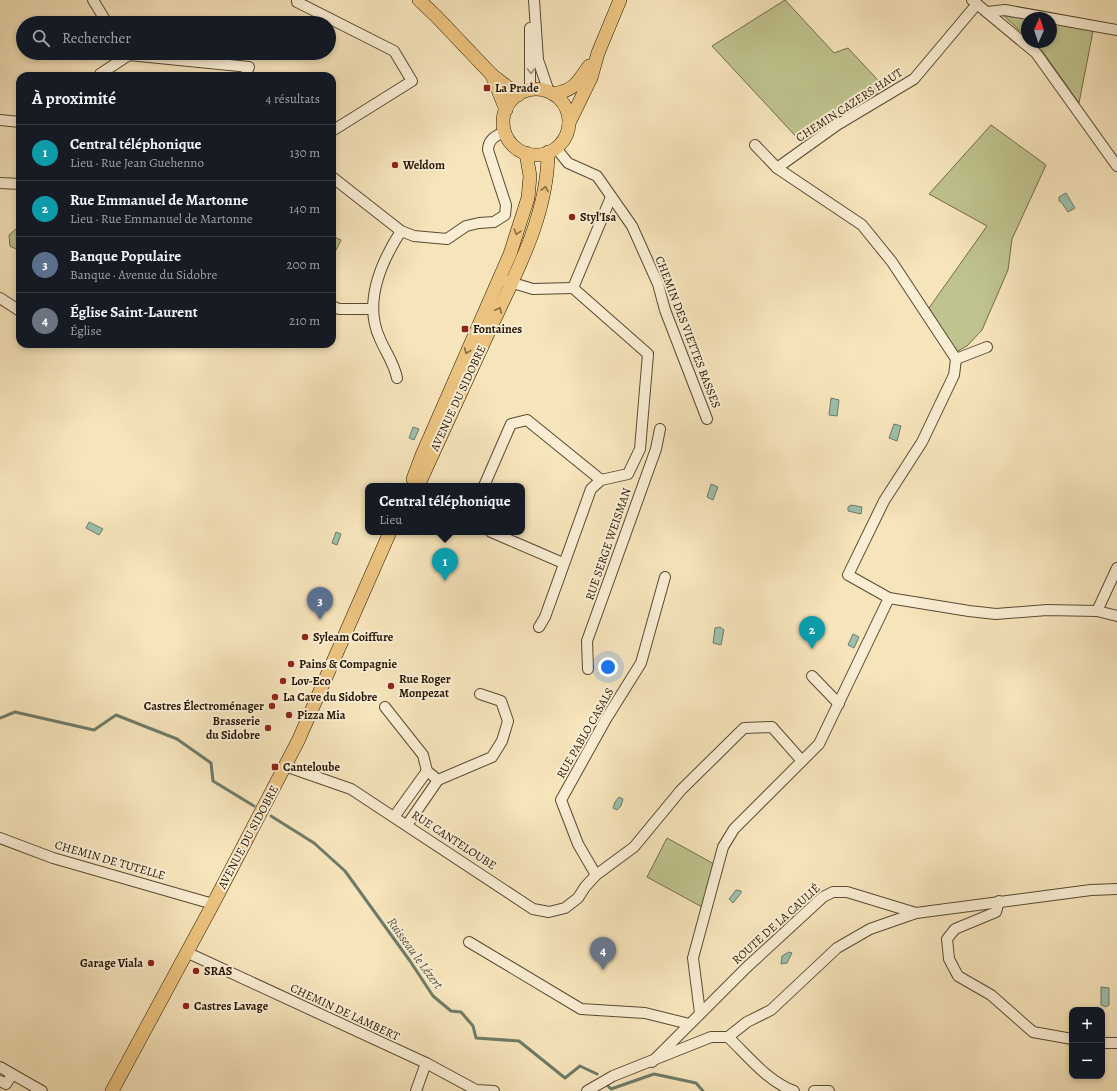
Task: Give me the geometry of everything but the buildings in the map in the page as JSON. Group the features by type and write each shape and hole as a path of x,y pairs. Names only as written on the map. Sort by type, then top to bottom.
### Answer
{"main road":[{"path":"419,0 492,75 518,95"},
{"path":"598,54 577,84 568,91 551,93 530,90 518,95 506,110 504,120 505,131 513,144 526,153 541,154 552,150 563,141 567,133 569,123 591,78 598,54 620,0"},
{"path":"492,75 506,110"},
{"path":"551,93 565,106 569,123"},
{"name":"AVENUE DU SIDOBRE","path":"412,483 425,448 506,281 532,233 543,196 552,150"},
{"name":"AVENUE DU SIDOBRE","path":"419,483 506,281 510,254 528,198 530,176 526,153"},
{"name":"AVENUE DU SIDOBRE","path":"112,1091 213,904 285,766 389,535"}],"street":[{"path":"93,0 103,16"},
{"path":"297,0 298,2 325,16"},
{"path":"534,2 538,60 543,78 551,93"},
{"path":"530,90 529,32 534,2"},
{"path":"974,2 1036,53 1117,166"},
{"name":"CHEMIN CAZERS HAUT","path":"777,168 837,125 914,79 974,2"},
{"path":"987,12 1005,10 1117,30"},
{"path":"336,21 394,51 412,81 336,129"},
{"path":"103,72 120,60"},
{"path":"184,60 249,67 247,72"},
{"path":"0,120 16,122"},
{"path":"336,180 400,231 414,236 447,239 466,226 494,222 505,215 506,205 488,150 488,143 492,138 505,131"},
{"path":"755,145 777,168 862,225 892,262 956,358 954,375 922,442 884,501 848,575 889,598 996,614 1048,610 1097,611 1117,616"},
{"name":"CHEMIN DES VIETTES BASSES","path":"552,150 568,163 597,176 632,226 658,284 665,310 707,419"},
{"path":"0,183 16,184"},
{"path":"572,288 611,197"},
{"path":"397,378 395,365 379,338 373,310 377,280 390,248 400,231"},
{"path":"506,281 533,288 572,288 648,354 640,449 628,474"},
{"path":"0,298 16,308"},
{"path":"336,308 373,310"},
{"path":"956,358 987,347"},
{"path":"485,483 511,424 527,420 601,480"},
{"name":"RUE SERGE WEISMAN","path":"588,669 587,641 656,449 660,429"},
{"path":"539,627 545,617 563,563 591,489 601,480 628,474"},
{"path":"628,474 641,488"},
{"path":"498,535 563,563"},
{"path":"1097,611 1117,568"},
{"name":"RUE PABLO CASALS","path":"596,875 578,844 561,800 606,719 641,663 665,577"},
{"path":"700,1012 693,958 723,847 734,830 819,744 889,598"},
{"path":"812,676 839,704"},
{"path":"406,825 438,780 492,757 502,741 508,721 501,701 480,694"},
{"path":"385,707 423,755 427,770 438,780"},
{"name":"RUE CANTELOUBE","path":"285,766 351,789 533,909 549,912 565,908 578,898 585,887 596,875 634,847 681,790 744,728 772,727 802,761"},
{"path":"394,816 427,770"},
{"name":"CHEMIN DE TUTELLE","path":"0,838 52,858 213,904"},
{"name":"ROUTE DE LA CAULIÉ","path":"652,1062 700,1012 823,897 833,892 847,892 916,913 1091,890 1117,889"},
{"path":"999,901 996,912 955,929 947,939 949,958 958,976 991,995 1033,1032 1069,1038"},
{"path":"587,1091 613,1076 652,1062 710,1037 728,1037 747,1022 771,1010 837,948 870,929 916,913"},
{"path":"469,942 581,1009 645,1013 690,1024"},
{"name":"CHEMIN DE LAMBERT","path":"186,952 426,1063 477,1090 494,1091"},
{"path":"728,1037 758,1066 784,1088 794,1091"},
{"path":"1105,1043 1117,1043"},
{"path":"416,1091 426,1063"},
{"path":"0,1066 12,1075 42,1091"},
{"path":"0,1081 6,1084 12,1075"},
{"path":"814,1091 829,1091"}],"green space":[{"path":"785,0 834,53 848,48 887,90 802,143 712,46"},
{"path":"1003,15 1021,18 1021,32"},
{"path":"1057,24 1093,31 1079,103 1039,48 1057,48"},
{"path":"991,125 1046,165 1012,239 1008,270 982,330 967,346 956,352 929,308 987,226 929,194"},
{"path":"16,229 16,249 10,246 9,235"},
{"path":"336,238 341,240 336,250"},
{"path":"667,838 714,864 702,907 647,877"}],"shaded area":[{"path":"1066,193 1075,208 1068,212 1059,201 1059,197"},
{"path":"831,398 839,400 837,416 829,415"},
{"path":"894,424 901,426 897,441 889,438"},
{"path":"413,427 419,429 414,440 409,438"},
{"path":"711,484 718,487 713,500 707,497"},
{"path":"851,505 862,507 861,514 848,511 848,507"},
{"path":"89,522 103,529 99,535 86,528"},
{"path":"336,532 341,534 337,545 332,543"},
{"path":"720,627 724,630 721,645 713,643 715,628"},
{"path":"853,634 859,637 854,648 848,645"},
{"path":"619,797 623,799 621,806 617,810 613,808"},
{"path":"736,890 741,891 741,893 733,903 729,899"},
{"path":"789,952 792,953 787,963 781,964 782,956"},
{"path":"1101,987 1109,988 1109,1005 1106,1007 1101,1005"}],"waterway":[{"name":"Ruisseau le Lézert","path":"0,718 15,712 94,730 116,715 177,739 211,763 213,781 254,806"},
{"name":"Ruisseau le Lézert","path":"271,816 314,843 345,871 410,961 433,996 451,1011 461,1012 473,1026 476,1038 519,1041 565,1078 580,1066 597,1074"},
{"name":"Ruisseau le Lézert","path":"607,1085 611,1089 654,1074 696,1083 703,1091"}],"place":[{"name":"La Prade","path":"487,88"},
{"name":"Weldom","path":"395,165"},
{"name":"Styl'Isa","path":"572,217"},
{"name":"Fontaines","path":"465,329"},
{"name":"Central téléphonique","path":"445,581"},
{"name":"Banque Populaire","path":"320,620"},
{"name":"Syleam Coiffure","path":"305,637"},
{"name":"Rue Emmanuel de Martonne","path":"812,649"},
{"name":"Pains & Compagnie","path":"291,664"},
{"name":"Lov-Eco","path":"283,681"},
{"name":"Rue Roger Monpezat","path":"391,686"},
{"name":"La Cave du Sidobre","path":"275,697"},
{"name":"Castres Électroménager","path":"272,706"},
{"name":"Pizza Mia","path":"289,715"},
{"name":"Brasserie du Sidobre","path":"268,728"},
{"name":"Canteloube","path":"275,767"},
{"name":"Garage Viala","path":"151,963"},
{"name":"Église Saint-Laurent","path":"603,970"},
{"name":"SRAS","path":"196,971"},
{"name":"Castres Lavage","path":"186,1006"}]}
